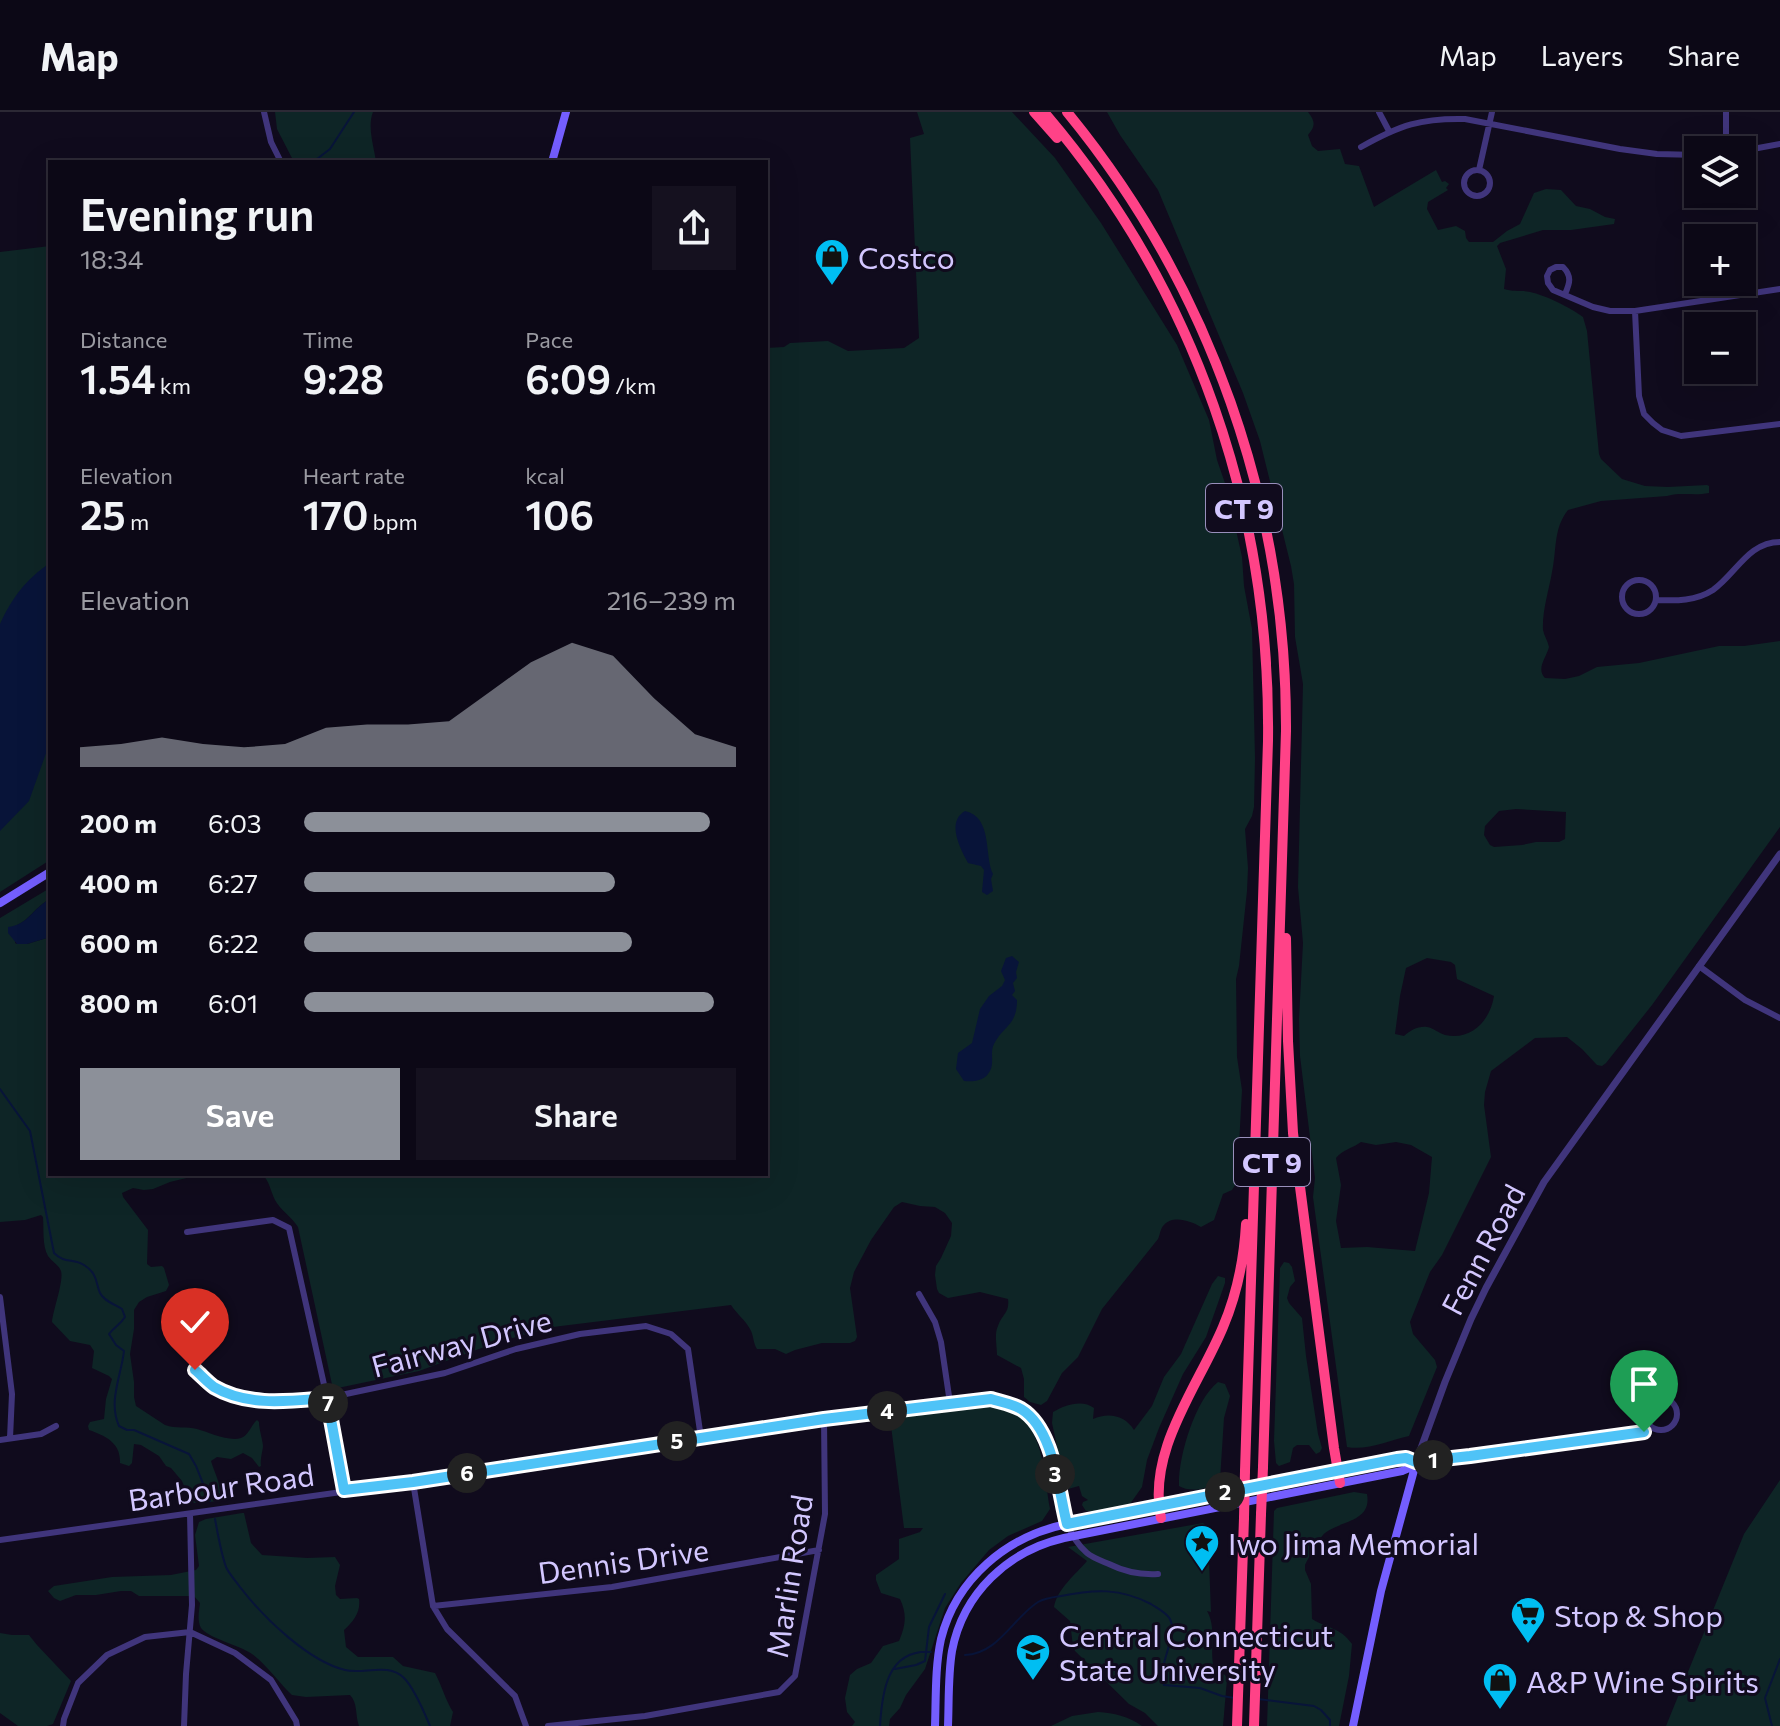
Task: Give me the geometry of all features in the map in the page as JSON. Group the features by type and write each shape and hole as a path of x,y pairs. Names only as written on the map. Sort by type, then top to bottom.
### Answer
{"highway":[{"path":"1034,112 1062,144 1083,161"},
{"name":"CT 9","path":"1044,112 1114,204 1148,260 1189,342 1227,444 1239,489 1254,557 1265,637 1268,718 1237,1723"},
{"name":"CT 9","path":"1067,112 1120,183 1158,244 1180,283 1222,377 1249,457 1272,560 1284,662 1286,720 1254,1723"},
{"path":"1282,857 1287,897 1286,999 1293,1133 1340,1483"},
{"path":"1161,1518 1158,1506 1160,1481 1171,1437 1234,1299 1254,1179"}],"main road":[{"path":"553,160 566,112"},
{"path":"0,903 48,873"},
{"path":"935,1726 939,1653 948,1619 958,1598 992,1558 1024,1538 1067,1524 1338,1470 1401,1458 1416,1462"},
{"path":"948,1726 952,1653 960,1625 974,1597 1001,1568 1035,1547 1074,1536 1402,1471 1416,1462"},
{"name":"Fenn Road","path":"1353,1726 1381,1591 1416,1462"},
{"path":"948,1619 960,1625"},
{"path":"936,1703 949,1703"}],"street":[{"path":"264,112 271,142 280,160"},
{"path":"1379,112 1389,131"},
{"path":"1479,170 1492,112"},
{"path":"1726,112 1726,136"},
{"path":"1361,147 1389,131 1417,121 1465,119 1620,149 1684,155"},
{"path":"1756,148 1780,144"},
{"path":"1479,170 1486,174 1490,182 1484,194 1476,196 1466,190 1464,182 1467,174 1479,170"},
{"path":"1565,294 1570,278 1568,272 1563,267 1556,267 1547,276 1553,290 1610,311 1635,311 1780,289"},
{"path":"1635,311 1639,396 1644,414 1653,423 1662,430 1681,436 1780,424"},
{"path":"1657,600 1678,601 1699,597 1714,589 1756,549 1780,542"},
{"path":"1640,579 1651,583 1657,600 1651,610 1640,614 1629,611 1622,595 1626,585 1640,579"},
{"name":"Fenn Road","path":"1416,1462 1450,1369 1482,1295 1544,1182 1780,854"},
{"path":"1699,966 1745,1000 1780,1018"},
{"path":"187,1232 273,1220 289,1228 344,1490"},
{"path":"919,1294 935,1322 941,1342 950,1403"},
{"path":"0,1297 2,1333 12,1394 10,1438"},
{"name":"Fairway Drive","path":"190,1335 188,1347 195,1370 214,1387 241,1398 280,1402 327,1398 445,1373 516,1349 580,1334 646,1326 671,1334 688,1349 701,1438"},
{"path":"1416,1462 1636,1435 1652,1428 1665,1430 1674,1424 1677,1417 1671,1401 1657,1398 1647,1405 1645,1418 1652,1428"},
{"name":"Barbour Road","path":"0,1540 413,1482 824,1419 991,1399 1023,1410 1041,1429 1049,1447 1067,1524 1088,1554 1120,1569 1144,1575 1158,1574"},
{"name":"Marlin Road","path":"548,1726 645,1716 779,1692 795,1676 825,1514 824,1419"},
{"path":"0,1440 41,1434 56,1426"},
{"path":"413,1482 433,1606 447,1629 515,1696 526,1726"},
{"path":"184,1726 192,1605 190,1514"},
{"name":"Dennis Drive","path":"433,1606 612,1587 819,1550"},
{"path":"63,1726 78,1683 107,1655 145,1637 190,1632 235,1653 271,1680 297,1726"}],"green space":[{"path":"275,112 373,112 371,130 376,160 293,160 277,129"},
{"path":"917,112 1012,112 1055,158 1101,223 1177,345 1209,420 1242,557 1252,629 1254,807 1245,829 1247,891 1236,979 1237,1057 1242,1090 1237,1182 1232,1190 1223,1194 1214,1220 1201,1227 1176,1219 1163,1226 1158,1239 1102,1309 1078,1357 1062,1373 1047,1401 1041,1405 1024,1397 1021,1368 997,1355 997,1329 1007,1311 1008,1299 980,1292 948,1298 939,1293 936,1266 951,1236 952,1223 945,1213 935,1207 902,1202 894,1207 871,1240 854,1272 850,1288 857,1337 850,1343 822,1343 786,1354 775,1349 757,1349 750,1329 731,1305 553,1327 498,1342 419,1371 333,1389 298,1227 277,1204 263,1176 768,1176 768,348 828,341 848,351 904,348 919,338 910,138 924,134"},
{"path":"1107,112 1308,112 1314,124 1308,135 1312,146 1318,151 1340,149 1345,164 1359,166 1374,207 1436,170 1442,182 1449,184 1448,190 1428,202 1427,209 1438,230 1456,226 1465,231 1469,242 1493,242 1520,224 1534,193 1546,189 1561,190 1576,206 1615,219 1614,224 1543,230 1500,243 1497,246 1506,269 1504,289 1543,296 1583,317 1601,459 1622,479 1645,486 1707,485 1709,493 1601,501 1568,510 1558,532 1545,608 1543,630 1549,647 1542,675 1545,678 1565,679 1597,667 1639,663 1719,646 1780,641 1780,827 1652,1005 1606,1063 1597,1065 1567,1037 1535,1038 1491,1071 1484,1105 1491,1157 1442,1255 1430,1272 1410,1322 1413,1334 1435,1360 1437,1367 1409,1436 1370,1446 1347,1447 1313,1197 1315,1178 1300,1056 1303,943 1298,887 1303,684 1295,637 1291,566 1260,441 1243,393 1158,190","holes":["1499,811 1566,812 1565,839 1522,845 1490,845 1484,835 1485,826","1427,958 1451,962 1455,965 1457,979 1494,996 1484,1021 1463,1035 1445,1035 1424,1027 1404,1036 1395,1034 1406,968","1361,1142 1376,1145 1396,1142 1411,1145 1432,1157 1429,1193 1415,1251 1341,1248 1336,1221 1341,1185 1336,1158"]},
{"path":"48,246 48,861 0,892 0,252"},
{"path":"48,889 48,900 15,926 15,943 27,944 48,938 48,1176 195,1176 153,1189 133,1188 122,1193 148,1230 147,1264 151,1267 162,1266 169,1285 166,1291 139,1302 134,1310 130,1354 136,1406 165,1425 193,1428 236,1439 246,1435 257,1420 259,1422 263,1447 261,1466 243,1453 231,1459 217,1457 211,1461 220,1486 220,1501 194,1503 171,1468 141,1445 134,1444 129,1466 120,1463 115,1445 89,1430 90,1422 104,1419 112,1379 92,1368 94,1351 90,1345 70,1341 52,1322 62,1276 46,1252 43,1217 0,1222 0,918"},
{"path":"1284,1262 1292,1267 1295,1281 1287,1298 1302,1318 1322,1448 1316,1454 1309,1445 1297,1445 1293,1448 1290,1462 1279,1466 1274,1441 1280,1268"},
{"path":"1218,1276 1225,1278 1225,1283 1206,1337 1183,1374 1159,1428 1147,1460 1142,1487 1130,1504 1086,1511 1082,1505 1088,1500 1082,1496 1079,1486 1066,1487 1052,1423 1053,1412 1068,1405 1089,1405 1094,1408 1093,1419 1116,1416 1134,1430 1152,1406 1164,1377 1181,1354"},
{"path":"1218,1382 1225,1384 1230,1396 1224,1418 1220,1480 1200,1489 1184,1488 1179,1486 1179,1474 1185,1445 1195,1415"},
{"path":"972,1406 998,1407 1025,1422 1039,1448 1050,1509 1042,1521 1008,1536 989,1550 961,1583 945,1608 925,1669 890,1719 889,1726 852,1726 855,1722 847,1712 845,1698 850,1675 871,1663 883,1646 899,1641 904,1625 905,1615 900,1599 881,1593 876,1575 899,1559 899,1539 923,1528 904,1528 890,1418"},
{"path":"1780,1480 1780,1726 1666,1726 1744,1534"},
{"path":"1354,1492 1367,1494 1365,1510 1325,1533 1305,1565 1311,1584 1312,1619 1338,1631 1352,1644 1339,1726 1267,1726 1274,1511"},
{"path":"244,1513 251,1543 262,1555 335,1557 340,1565 336,1595 340,1599 359,1599 356,1616 344,1630 346,1647 358,1657 393,1657 403,1666 435,1673 453,1712 450,1726 359,1726 350,1695 292,1695 252,1654 201,1628 200,1603 194,1596 139,1596 131,1591 121,1591 76,1595 60,1601 48,1591 54,1586 112,1577 171,1575 196,1570 199,1566 195,1535 199,1522"},
{"path":"1203,1523 1209,1561 1211,1612 1207,1611 1212,1625 1214,1669 1227,1679 1223,1726 1158,1726 1145,1713 1129,1704 1075,1651 1070,1621 1054,1607 1063,1588 1087,1561 1068,1547"},
{"path":"0,1633 29,1635 71,1681 53,1724 18,1726 0,1713"},
{"path":"1098,1712 1121,1716 1142,1726 1051,1726 1072,1716"}],"water":[{"path":"48,565 48,748 29,801 0,831 0,624 20,590"},
{"path":"965,811 974,815 984,829 993,874 993,891 987,895 982,892 984,870 981,866 968,863 956,836 956,822"},
{"path":"48,900 48,938 17,944 8,933 8,927 26,920"},
{"path":"1012,956 1019,962 1012,995 1017,1000 1015,1015 994,1044 988,1074 977,1080 964,1081 956,1069 958,1053 972,1043 980,1009 989,996 1002,986 1005,980 1001,971 1006,958"}],"waterway":[{"path":"316,160 330,149 354,112"},
{"path":"0,1089 30,1131 54,1253 89,1268 102,1296 122,1309 125,1317 109,1334 124,1351 115,1398 119,1426 189,1454 210,1501"},
{"path":"215,1519 227,1570 274,1624 302,1648 331,1665 352,1671 398,1673 412,1688 430,1726"},
{"path":"965,1655 987,1649 1041,1601 1107,1591 1140,1599 1164,1612 1170,1619 1172,1634 1163,1669 1164,1685 1200,1688 1235,1698"},
{"path":"895,1669 925,1661 929,1627 945,1594"},
{"path":"880,1726 885,1687 896,1665 916,1653 931,1652"},
{"path":"1772,1726 1765,1698 1780,1659"},
{"path":"1258,1699 1314,1706 1330,1720 1330,1726"}],"place":[{"name":"Costco","path":"832,287"},
{"name":"Iwo Jima Memorial","path":"1202,1573"},
{"name":"Stop & Shop","path":"1528,1645"},
{"name":"Central Connecticut State University","path":"1033,1682"},
{"name":"A&P Wine Spirits","path":"1500,1711"}],"route":[{"path":"195,1370 214,1387 241,1398 280,1402 327,1398 344,1490 824,1419 991,1399 1023,1410 1041,1429 1049,1447 1067,1524 1397,1459 1416,1462 1644,1432"}]}
